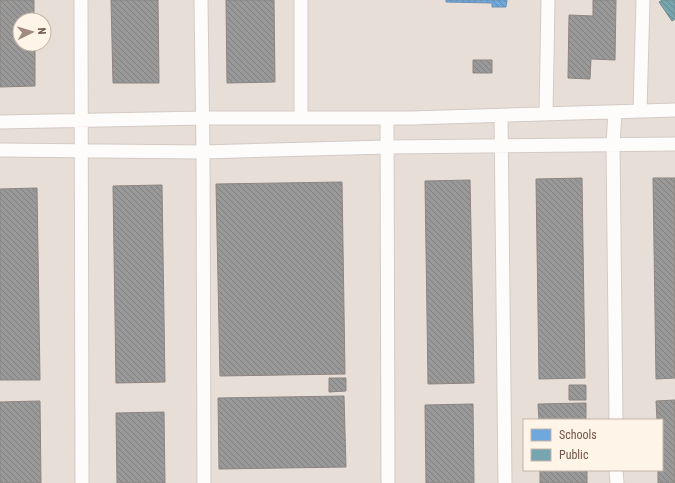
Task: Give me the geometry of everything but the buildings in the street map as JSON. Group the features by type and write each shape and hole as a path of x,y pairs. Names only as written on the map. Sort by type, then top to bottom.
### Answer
{"street":[{"path":"81,0 82,483"},
{"path":"201,0 203,118 204,483"},
{"path":"301,0 301,118"},
{"path":"546,114 548,0"},
{"path":"640,111 643,0"},
{"path":"0,122 203,118 387,118 675,110"},
{"path":"615,112 616,419"},
{"path":"501,115 505,483"},
{"path":"387,118 388,483"},
{"path":"0,150 203,152 387,147 675,144"},
{"path":"616,471 617,483"}],"shaded area":[{"path":"0,0 675,0 675,483 0,483"}]}
